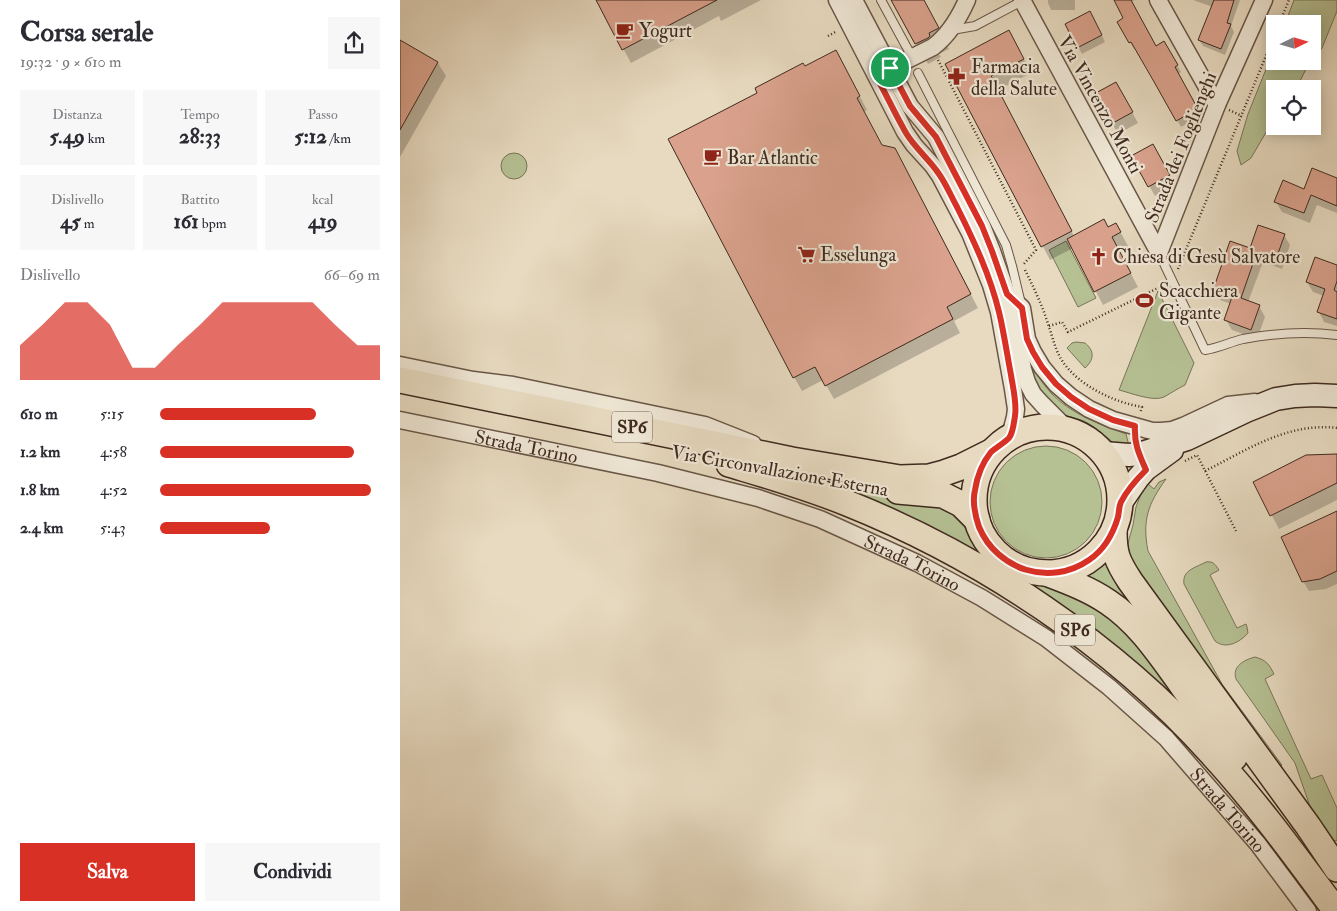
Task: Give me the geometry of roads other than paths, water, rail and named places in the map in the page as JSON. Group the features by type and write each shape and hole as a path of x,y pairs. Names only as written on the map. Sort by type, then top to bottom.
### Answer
{"main road":[{"name":"Via Circonvallazione Esterna","path":"400,380 792,460 900,478 929,477 944,473 991,452"},
{"name":"Via Circonvallazione Esterna","path":"400,395 729,464 870,487 943,495 961,504 977,520"},
{"name":"SP6","path":"1048,426 1068,430 1084,436 1104,453 1114,470 1119,488 1119,512 1114,530 1104,546 1089,560 1068,570 1046,573 1032,572 1014,565 1000,556 985,539 977,520 974,506 974,490 981,468 991,452 1010,436 1038,427 1048,426"},
{"name":"SP6","path":"729,464 840,500 932,541 997,578 1060,619 1122,667 1210,752 1248,794 1336,911"},
{"name":"SP6","path":"1114,530 1115,554 1119,565 1337,869"},
{"name":"Strada Torino","path":"1046,573 1108,602 1138,627 1337,898"}],"street":[{"path":"837,0 883,72 910,106 942,134 982,226 1007,294 1022,368 1027,382 1042,404 1068,430"},
{"path":"854,0 905,132 940,176 970,233 989,277 999,312 1016,409 1010,436"},
{"path":"883,72 918,60 940,42 950,31 967,0"},
{"name":"Via Vincenzo Monti","path":"1022,0 1159,253"},
{"path":"1158,0 1217,105"},
{"name":"Strada dei Foglienghi","path":"1159,253 1217,105 1264,0"},
{"path":"1007,294 1022,308 1027,339 1042,367 1056,384 1089,409 1113,420 1152,431 1172,430 1228,405 1295,396 1337,396"},
{"name":"Via Circonvallazione Esterna","path":"400,365 473,380 513,385 705,424 792,460"},
{"path":"1104,453 1140,454 1187,439 1276,399"},
{"name":"Strada Torino","path":"400,420 658,473 758,498 820,519 942,576 982,598 1046,638 1109,687 1166,738 1258,844 1308,911"},
{"path":"1120,504 1146,470 1187,439"}],"lane":[{"path":"881,0 918,60 942,134 1006,245 1022,308"},
{"path":"950,31 975,26 1022,0"},
{"name":"Strada dei Foglienghi","path":"1159,253 1205,350 1269,334 1295,332 1337,335"}],"place":[{"name":"Yogurt","path":"625,30"},
{"name":"Farmacia della Salute","path":"957,77"},
{"name":"Bar Atlantic","path":"713,157"},
{"name":"Esselunga","path":"806,254"},
{"name":"Chiesa di Gesù Salvatore","path":"1099,256"},
{"name":"Scacchiera Gigante","path":"1145,301"}]}
